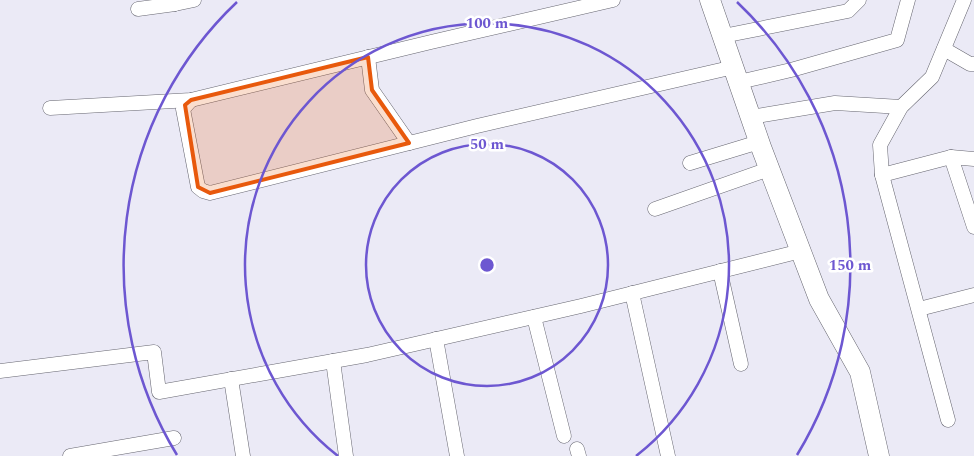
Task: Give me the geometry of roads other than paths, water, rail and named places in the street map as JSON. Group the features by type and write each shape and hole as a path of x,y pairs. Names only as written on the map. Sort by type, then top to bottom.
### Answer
{"street":[{"path":"138,9 194,0"},
{"path":"50,108 191,100 613,0"},
{"path":"710,0 750,118 820,299 860,372 879,456"},
{"path":"723,36 848,11 859,0"},
{"path":"191,100 183,110 198,187 210,193 409,143 736,75 791,70 897,40 908,0"},
{"path":"948,420 882,175 880,145 901,106 932,77 964,0"},
{"path":"944,49 970,64 974,64"},
{"path":"368,57 372,90 409,143"},
{"path":"750,118 834,103 901,106"},
{"path":"690,164 759,142"},
{"path":"882,175 951,157 974,159"},
{"path":"951,157 974,227"},
{"path":"655,209 769,169"},
{"path":"0,371 154,352 159,392 333,361 436,339 534,317 801,251"},
{"path":"720,271 741,364"},
{"path":"632,293 668,456"},
{"path":"919,309 974,294"},
{"path":"534,317 564,436"},
{"path":"436,339 457,456"},
{"path":"333,361 346,456"},
{"path":"232,379 244,456"},
{"path":"70,456 103,453 174,438"}]}
